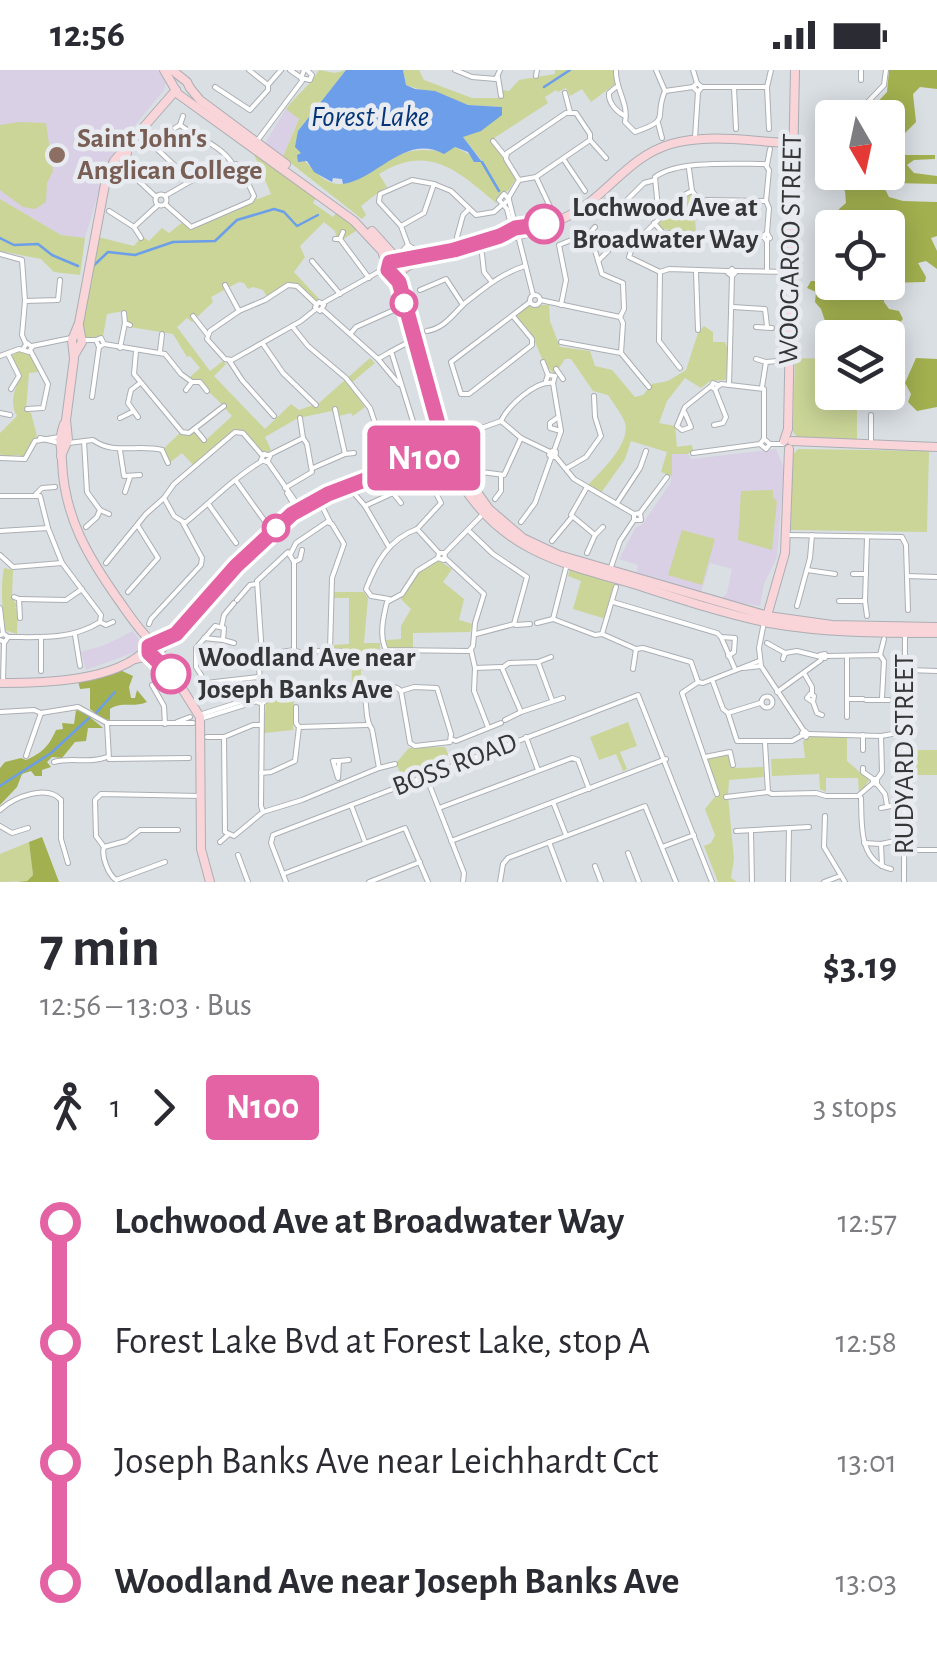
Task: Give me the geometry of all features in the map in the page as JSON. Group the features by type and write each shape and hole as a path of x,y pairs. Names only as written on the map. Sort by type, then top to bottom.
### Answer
{"street":[{"path":"164,70 181,89 257,144"},
{"path":"172,70 181,89 243,132 354,221 395,268 442,449 487,511 532,544 609,574 768,613"},
{"path":"249,70 268,85"},
{"path":"215,86 250,110 281,70"},
{"path":"290,70 301,79 310,80 310,71"},
{"path":"455,70 477,78 498,77"},
{"path":"500,70 501,96"},
{"path":"616,70 617,86 627,110 626,124 636,132 637,142"},
{"path":"656,70 665,91 658,123 662,138"},
{"path":"693,70 698,87 698,140"},
{"path":"769,129 770,70"},
{"name":"WOOGAROO STREET","path":"768,613 785,557 791,272 784,143 795,70"},
{"path":"860,80 861,70"},
{"path":"870,100 884,85 886,70"},
{"path":"257,144 310,71"},
{"path":"617,86 608,96 618,112 626,116"},
{"path":"665,91 767,87"},
{"path":"734,88 736,129"},
{"path":"181,89 119,166 102,194 79,323 62,456 66,502 76,534 189,701 197,722 200,843 210,882"},
{"path":"565,92 570,112"},
{"path":"506,156 570,112 576,113 590,140 606,158"},
{"path":"183,116 178,126 207,140 233,166"},
{"path":"636,132 658,123"},
{"path":"257,144 269,127"},
{"path":"409,248 401,226 379,202 380,194 412,180 434,184 452,191 479,215 504,202 518,180 536,177 590,140"},
{"path":"229,360 370,278 565,218 585,206 643,156 669,145 698,140 784,143"},
{"path":"493,141 518,180"},
{"path":"767,272 768,165 784,143"},
{"path":"158,149 191,181"},
{"path":"564,160 585,191"},
{"path":"605,201 620,208 644,183 661,173 700,164 768,165"},
{"path":"119,166 191,227 250,201 253,193 241,168 233,166 156,197"},
{"path":"689,169 691,194"},
{"path":"536,177 552,212"},
{"path":"655,180 660,212 629,254 632,260 660,272 791,272"},
{"path":"401,226 424,213 434,184"},
{"path":"134,227 161,205 165,196"},
{"path":"713,210 710,201 766,201"},
{"path":"504,202 515,232"},
{"path":"504,202 534,296 620,317 624,323 621,353"},
{"path":"620,208 622,217"},
{"path":"457,237 469,209"},
{"path":"108,210 134,227 140,238"},
{"path":"654,223 663,233 766,237"},
{"path":"712,223 712,233"},
{"path":"561,305 566,280 558,246 590,236 596,226"},
{"path":"343,232 338,239 370,278"},
{"path":"590,236 602,274"},
{"path":"590,236 608,251 598,261"},
{"path":"0,254 22,260 22,317 28,347 48,381 43,408 31,412"},
{"path":"482,254 484,272 492,282"},
{"path":"312,260 340,294"},
{"path":"427,331 438,329 492,282 525,266"},
{"path":"660,272 659,342 680,368"},
{"path":"696,272 698,330"},
{"path":"729,384 732,273"},
{"path":"595,277 602,274 623,282 624,309 620,317"},
{"path":"420,290 446,279 464,304"},
{"path":"58,300 60,280"},
{"path":"224,285 239,311"},
{"path":"207,334 239,311 288,285 297,286 378,358 377,362 399,384"},
{"path":"513,316 532,339 531,346 469,394 461,394 452,362 534,296"},
{"path":"25,301 58,300 65,304"},
{"path":"530,302 536,305 540,300"},
{"path":"733,307 765,309 769,327 756,328"},
{"path":"351,333 394,310"},
{"path":"120,348 128,324 124,314"},
{"path":"193,315 207,339 274,416"},
{"path":"292,326 308,346 346,378 372,411 382,440"},
{"path":"160,351 162,334"},
{"path":"0,356 58,339 136,352 160,351 192,382 200,382 208,391"},
{"path":"561,342 621,353 648,383"},
{"path":"98,402 89,399 99,344"},
{"path":"262,344 283,373 316,404"},
{"path":"378,358 405,344"},
{"path":"136,352 133,370 140,383 150,390 182,432 189,433 224,406"},
{"path":"376,444 415,428 390,352"},
{"path":"8,354 19,376 12,389"},
{"path":"756,359 778,360"},
{"path":"543,362 554,378"},
{"path":"766,362 762,387 762,442 766,448 770,444 937,446"},
{"path":"521,522 535,502 561,432 556,368"},
{"path":"501,421 522,398 554,378"},
{"path":"186,390 192,382"},
{"path":"138,417 128,403 129,393 140,383"},
{"path":"685,413 679,429 694,427 685,407 715,387 762,387"},
{"path":"715,387 726,420"},
{"path":"567,468 586,457 601,436 594,396"},
{"path":"120,418 132,412"},
{"path":"338,412 345,454"},
{"path":"0,413 10,415"},
{"path":"870,415 871,446"},
{"path":"300,418 302,438 308,444 313,468"},
{"path":"557,418 550,425 561,432"},
{"path":"714,425 726,420 734,422"},
{"path":"459,436 501,421"},
{"path":"501,421 521,438 553,454 570,476 636,516"},
{"path":"195,429 204,440"},
{"path":"106,563 174,484 235,432 243,433 265,458 298,509"},
{"path":"0,458 26,459 40,438 93,440 103,448 120,450 164,448 168,462"},
{"path":"184,524 239,475 302,438"},
{"path":"501,476 521,438"},
{"path":"81,441 87,492 100,510 109,514"},
{"path":"693,453 762,442"},
{"path":"0,608 2,683 85,677 153,650 170,639 264,539 298,509 442,449"},
{"path":"442,449 462,471 487,511"},
{"path":"120,450 122,472 130,477 140,475"},
{"path":"617,504 640,468 646,450"},
{"path":"285,488 313,468 354,454"},
{"path":"424,468 441,503"},
{"path":"474,471 501,476"},
{"path":"496,499 502,488 501,476"},
{"path":"125,492 130,477"},
{"path":"609,574 620,541 666,477"},
{"path":"432,484 439,480"},
{"path":"236,481 264,520"},
{"path":"394,486 401,503"},
{"path":"552,541 572,518 587,487"},
{"path":"0,496 36,494 42,488 56,488"},
{"path":"354,492 389,546"},
{"path":"3,638 76,635 100,622 102,615 62,563 36,494"},
{"path":"366,506 396,494"},
{"path":"164,498 174,516 184,524 202,562 209,567"},
{"path":"450,498 417,529 389,546 366,590 370,596 389,599 402,594 411,576 442,555 487,511"},
{"path":"209,505 236,543"},
{"path":"322,508 344,547 332,578 330,650"},
{"path":"264,539 298,509"},
{"path":"86,527 100,510"},
{"path":"572,518 595,535"},
{"path":"294,650 291,553 296,543 330,522"},
{"path":"128,592 161,560 138,526"},
{"path":"587,553 603,526"},
{"path":"0,531 48,528"},
{"path":"417,529 484,594 492,594"},
{"path":"468,530 493,554 527,577 536,577"},
{"path":"785,535 903,538 908,610"},
{"path":"797,606 812,535"},
{"path":"866,538 867,616"},
{"path":"294,562 300,559 302,550"},
{"path":"264,812 258,700 263,693 259,676 262,655 256,584 286,553 291,553"},
{"path":"0,555 13,567 62,563"},
{"path":"150,624 150,619 202,562"},
{"path":"553,619 566,570 573,574"},
{"path":"807,570 835,574"},
{"path":"609,574 838,632 937,630"},
{"path":"852,574 866,574"},
{"path":"906,576 937,578"},
{"path":"514,624 527,577"},
{"path":"223,640 224,615 250,585 256,584"},
{"path":"602,634 614,588"},
{"path":"20,618 17,598 66,600 82,589"},
{"path":"484,594 471,650 476,668 475,694 488,727"},
{"path":"389,599 382,624 386,650 471,650"},
{"path":"839,601 865,601"},
{"path":"613,602 717,633 735,669"},
{"path":"768,613 760,664 805,734"},
{"path":"476,634 553,619 636,649 691,662 698,682"},
{"path":"100,622 114,622"},
{"path":"222,625 216,626 195,652 196,667 206,683 259,676"},
{"name":"RUDYARD STREET","path":"904,882 906,630"},
{"path":"76,635 80,666"},
{"path":"721,637 736,636 734,652 728,656"},
{"path":"204,638 234,643"},
{"path":"41,639 41,671"},
{"path":"767,644 784,656 797,651 847,658 880,656 884,639"},
{"path":"633,669 636,649"},
{"path":"262,655 294,650 350,653"},
{"path":"880,656 884,661 882,698"},
{"path":"776,692 822,657"},
{"path":"476,668 502,668 551,658"},
{"path":"845,715 847,658"},
{"path":"538,662 552,700"},
{"path":"672,693 682,693 698,682 760,664"},
{"path":"502,668 521,712"},
{"path":"905,670 937,671"},
{"path":"804,673 812,686 812,694 807,698 822,714"},
{"path":"438,679 451,739"},
{"path":"712,680 737,742"},
{"path":"152,685 164,706 166,724"},
{"path":"1,714 83,708 107,723 173,724 197,722 258,700 263,693 280,690 394,686 401,692 410,743 415,746 441,745 562,698"},
{"path":"401,692 414,687 437,688"},
{"path":"362,690 367,725"},
{"path":"682,693 718,794"},
{"name":"BOSS ROAD","path":"282,874 271,837 640,695 666,759"},
{"path":"848,699 890,700"},
{"path":"728,712 760,703"},
{"path":"261,773 295,762 299,727 296,707"},
{"path":"26,756 41,713"},
{"path":"197,722 224,737"},
{"path":"107,723 107,757"},
{"path":"224,737 261,725"},
{"path":"299,727 367,725 372,729 378,768"},
{"path":"737,742 792,741 805,734 892,734"},
{"path":"862,734 863,750"},
{"path":"881,736 882,772 861,796 864,843 882,866 891,869"},
{"path":"224,737 224,829 228,835"},
{"path":"526,738 538,770"},
{"path":"704,758 730,752 737,742"},
{"path":"765,742 768,792"},
{"path":"730,752 732,765"},
{"path":"54,762 66,756 100,760 190,758"},
{"path":"439,808 576,758 588,789"},
{"path":"452,841 666,759 712,882"},
{"path":"324,760 349,760"},
{"path":"336,761 339,781"},
{"path":"220,842 264,812 339,781 395,764"},
{"path":"863,768 886,794 886,806"},
{"path":"426,776 464,873 463,882"},
{"path":"726,797 768,792 861,796"},
{"path":"0,810 20,796 56,794 61,800 61,839 68,863"},
{"path":"104,847 96,836 95,800 101,794 201,796"},
{"path":"553,802 566,835"},
{"path":"351,805 365,842"},
{"path":"500,882 508,858 645,806 676,882"},
{"path":"825,816 824,847 845,882"},
{"path":"0,826 12,833 28,828"},
{"path":"816,826 824,827"},
{"path":"736,830 809,827"},
{"path":"286,882 282,874 404,828 428,882"},
{"path":"788,828 788,882"},
{"path":"104,847 126,841 140,830 178,830"},
{"path":"751,830 752,882"},
{"path":"662,847 694,834"},
{"path":"864,843 895,841"},
{"path":"549,842 564,882"},
{"path":"882,844 882,866"},
{"path":"104,847 102,852 112,880 165,862"},
{"path":"904,850 937,850"},
{"path":"628,853 640,882"},
{"path":"238,855 248,882"},
{"path":"369,882 420,862"},
{"path":"594,866 601,882"},
{"path":"824,882 840,876"}],"shaded area":[{"name":"Saint John's Anglican College","path":"0,70 158,70 166,82 105,171 85,238 61,235 0,199"},
{"path":"286,109 299,118 283,157 265,143"},
{"path":"776,449 784,468 777,557 764,584 760,606 721,599 727,593 732,569 710,563 701,593 636,574 638,565 619,559 636,527 642,525 671,482 671,454 688,454 691,459"},
{"path":"133,631 142,644 141,650 86,670 81,652"}],"green space":[{"path":"319,70 346,70 298,131 301,153 297,155 320,176 342,184 411,151 455,147 482,161 463,137 502,107 468,105 406,85 403,70 419,70 424,80 472,98 502,98 503,90 509,91 519,80 555,74 555,70 613,70 615,84 591,102 582,89 570,96 566,88 556,90 545,97 548,103 491,140 516,178 496,203 442,165 413,161 379,174 387,187 361,206 366,215 362,219 283,157 299,119 286,109"},
{"path":"889,70 937,70 937,89 920,87 913,94 916,122 905,133 905,100 880,100 887,92"},
{"path":"46,123 53,171 47,183 46,202 35,209 23,207 0,190 0,125"},
{"path":"253,152 316,197 313,203 333,217 337,212 357,230 338,243 335,231 324,222 300,246 305,257 294,272 320,300 316,304 294,287 268,298 263,290 248,289 239,282 211,297 213,302 192,322 187,318 177,327 210,371 223,361 226,364 214,376 265,429 291,404 299,410 319,403 370,358 375,363 349,385 365,407 353,416 351,413 335,417 332,411 298,418 265,437 271,450 262,455 239,431 194,466 182,453 168,464 162,450 180,433 195,432 205,441 232,416 212,394 189,378 200,368 187,357 173,334 124,326 124,311 107,314 103,336 85,338 81,329 94,236 134,246 142,236 149,241 162,228 169,233 183,222 191,227 253,197 271,194"},
{"path":"905,155 935,155 935,159 914,160 907,165 914,173 937,176 937,184 905,183"},
{"path":"886,190 889,197 903,201 937,202 937,236 931,238 937,251 937,269 926,261 918,263 925,282 905,282 905,210 839,210 846,203 845,191"},
{"path":"692,194 705,200 694,203 696,233 662,229 658,222 663,211"},
{"path":"0,199 61,235 85,238 80,275 54,272 41,259 0,251"},
{"path":"884,300 903,319 825,320 815,302"},
{"path":"528,305 549,305 550,321 560,347 590,351 595,366 612,370 635,397 643,395 652,384 668,381 686,370 704,326 713,332 713,342 725,342 729,352 726,380 710,381 701,388 685,378 667,401 659,423 675,426 677,447 692,445 693,450 672,454 672,476 661,472 667,452 631,441 625,459 601,493 588,485 619,448 625,423 608,395 593,391 571,359 565,359 555,374 547,366 532,334 516,316"},
{"path":"20,351 32,356 39,372 29,373 26,411 31,413 37,436 24,457 4,457 0,454 0,433 17,416 13,401 21,374 11,356"},
{"path":"795,358 815,359 815,410 857,410 857,440 799,439 793,432"},
{"path":"916,358 937,359 937,407 917,411 908,402 911,394 905,383"},
{"path":"798,449 929,451 927,532 791,530 792,456"},
{"path":"773,490 777,501 772,550 738,540 741,491"},
{"path":"682,530 715,539 702,585 668,575"},
{"path":"438,560 452,569 443,582 464,599 459,620 473,624 470,632 413,633 413,648 388,649 386,640 401,639 401,626 411,609 401,599 407,586 420,571"},
{"path":"4,568 13,570 17,634 4,630"},
{"path":"570,569 617,585 606,619 573,609 581,581 568,576"},
{"path":"334,592 364,592 368,598 364,643 380,643 380,649 361,652 361,685 352,685 351,652 333,649 333,645 349,644 349,598 334,598"},
{"path":"120,670 133,676 131,698 135,698 137,690 147,702 114,707 110,709 110,720 103,719 90,709 90,688 80,689 78,681"},
{"path":"294,693 293,730 264,733 266,701 275,694"},
{"path":"76,710 103,728 88,728 86,741 75,742 62,758 52,757 47,762 51,767 42,770 42,776 31,771 22,774 17,787 0,805 0,768 5,762 26,760 41,752 56,730 63,729 62,723 74,724"},
{"path":"628,722 637,746 620,752 627,769 623,771 616,754 599,760 590,737"},
{"path":"811,737 847,737 847,761 869,780 861,792 858,778 826,778 826,792 820,789 819,774 772,776 771,759 805,758 803,741"},
{"path":"445,747 451,761 403,780 396,763 409,748"},
{"path":"909,750 937,750 937,775 909,775"},
{"path":"730,752 735,768 763,767 764,777 729,780 734,859 731,878 737,882 718,882 704,846 715,835 705,809 717,794 705,757"},
{"path":"42,837 59,882 17,882 27,881 33,875 29,842"},
{"path":"29,842 33,875 27,881 0,882 0,854"}],"water":[{"name":"Forest Lake","path":"346,70 403,70 406,85 415,89 435,91 468,105 502,107 502,115 481,131 463,137 482,162 474,162 468,152 455,147 444,154 417,149 343,184 342,179 333,178 332,182 314,172 307,161 298,162 298,131"}],"waterway":[{"path":"544,87 570,70"},
{"path":"482,162 499,191"},
{"path":"91,268 108,252 135,255 173,242 215,241 237,220 274,209 284,212 297,226 318,215"},
{"path":"0,238 14,245 38,244 78,266"},
{"path":"96,713 115,692"},
{"path":"0,786 51,753 89,718"}],"bus line":[{"name":"N100","path":"171,674 149,653 149,646 176,634 236,566 292,514 328,494 433,454 441,446 399,282 387,265 454,250 515,228 544,224"}],"place":[{"name":"Saint John's Anglican College","path":"57,155"},
{"name":"Lochwood Ave at Broadwater Way","path":"544,224"},
{"name":"Woodland Ave near Joseph Banks Ave","path":"171,674"}]}
